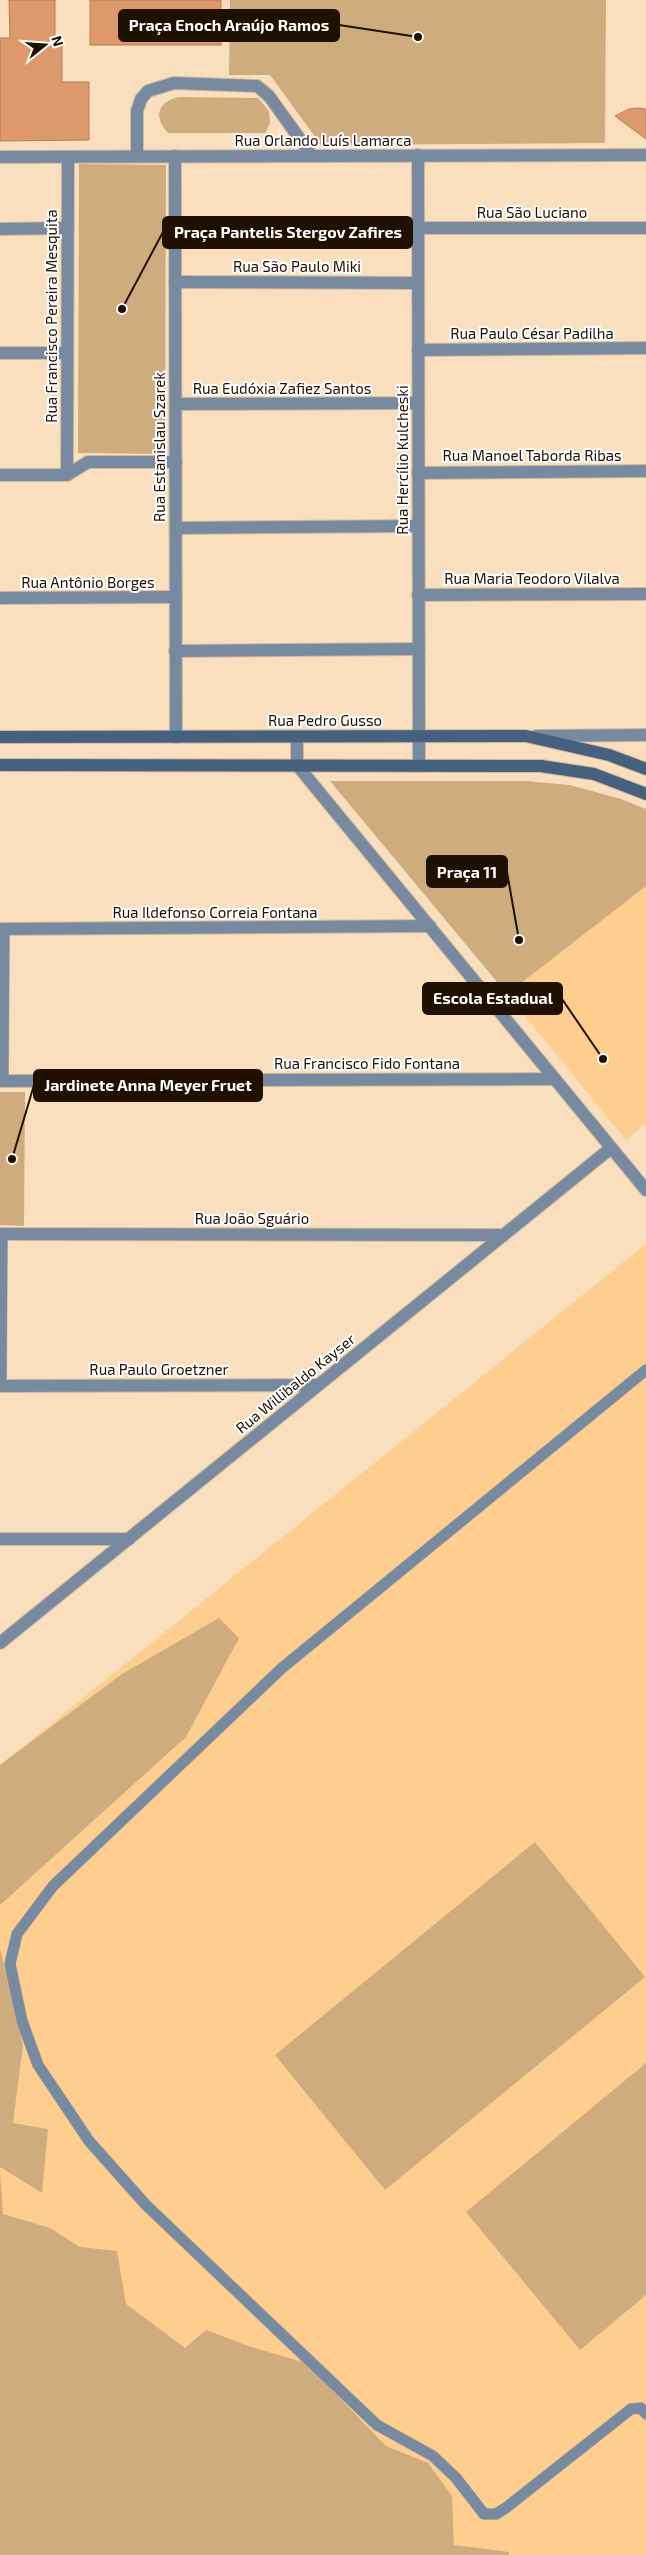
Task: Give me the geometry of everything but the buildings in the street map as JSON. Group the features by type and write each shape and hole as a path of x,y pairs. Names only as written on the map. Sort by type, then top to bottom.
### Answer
{"main road":[{"name":"Rua Pedro Gusso","path":"0,737 526,736 609,755 646,769"},
{"path":"0,765 418,764 541,766 594,774 646,794"}],"street":[{"path":"137,156 137,111 141,99 148,91 174,83 256,86 269,96 312,156"},
{"name":"Rua Orlando Luís Lamarca","path":"0,157 646,155"},
{"name":"Rua Estanislau Szarek","path":"175,156 176,737"},
{"name":"Rua Hercílio Kulcheski","path":"418,156 418,764"},
{"name":"Rua Francisco Pereira Mesquita","path":"67,475 68,157"},
{"path":"0,228 68,228"},
{"name":"Rua São Luciano","path":"418,228 646,228"},
{"name":"Rua São Paulo Miki","path":"175,282 418,283"},
{"name":"Rua Paulo César Padilha","path":"418,350 646,348"},
{"path":"0,353 67,353"},
{"name":"Rua Eudóxia Zafiez Santos","path":"176,404 418,403"},
{"path":"0,475 67,475 88,462 176,462"},
{"name":"Rua Manoel Taborda Ribas","path":"418,473 646,471"},
{"path":"176,528 418,526"},
{"name":"Rua Maria Teodoro Vilalva","path":"418,595 646,594"},
{"name":"Rua Antônio Borges","path":"0,598 176,598"},
{"path":"176,651 418,649"},
{"path":"526,736 646,736"},
{"path":"297,737 297,765 646,1190"},
{"name":"Rua Ildefonso Correia Fontana","path":"2,929 430,926"},
{"name":"Rua Francisco Fido Fontana","path":"2,1081 555,1079"},
{"name":"Rua Willibaldo Kayser","path":"0,1643 611,1148"},
{"name":"Rua João Sguário","path":"1,1234 504,1235"},
{"name":"Rua Paulo Groetzner","path":"0,1386 318,1385"},
{"path":"0,1539 129,1539"}],"lane":[{"path":"2,929 2,1081"},
{"path":"0,1386 1,1234"},
{"path":"646,1370 282,1668 53,1886 17,1934 10,1964 22,2021 38,2065 89,2141 146,2205 377,2425 433,2456 456,2478 484,2514 496,2514 507,2507 631,2409 641,2408 646,2414"}],"shaded area":[{"path":"230,0 606,0 605,143 321,145 270,75 229,75"},
{"path":"180,97 258,98 269,111 270,123 265,133 168,133 160,121 160,110 166,102"},
{"path":"79,164 166,165 165,454 78,453"},
{"path":"330,781 526,781 570,785 621,799 646,809 646,886 507,994"},
{"path":"646,886 646,1124 626,1140 507,994"},
{"path":"0,1092 25,1092 24,1226 0,1225"},
{"path":"646,1244 646,2555 0,2555 0,1765"},
{"path":"219,1618 239,1638 186,1737 0,1905 0,1765 122,1674"},
{"path":"535,1842 645,1977 385,2190 275,2055"},
{"path":"0,1949 23,2045 13,2123 48,2129 42,2193 0,2167"},
{"path":"646,2063 646,2295 580,2350 466,2212"},
{"path":"0,2171 3,2214 50,2228 80,2247 117,2251 126,2304 185,2348 206,2330 251,2347 306,2363 386,2446 428,2463 452,2496 454,2545 509,2552 509,2555 0,2555"}],"place":[{"name":"Praça Enoch Araújo Ramos","path":"418,37"},
{"name":"Praça Pantelis Stergov Zafires","path":"122,309"},
{"name":"Praça 11","path":"519,940"},
{"name":"Escola Estadual","path":"603,1059"},
{"name":"Jardinete Anna Meyer Fruet","path":"12,1159"}]}
